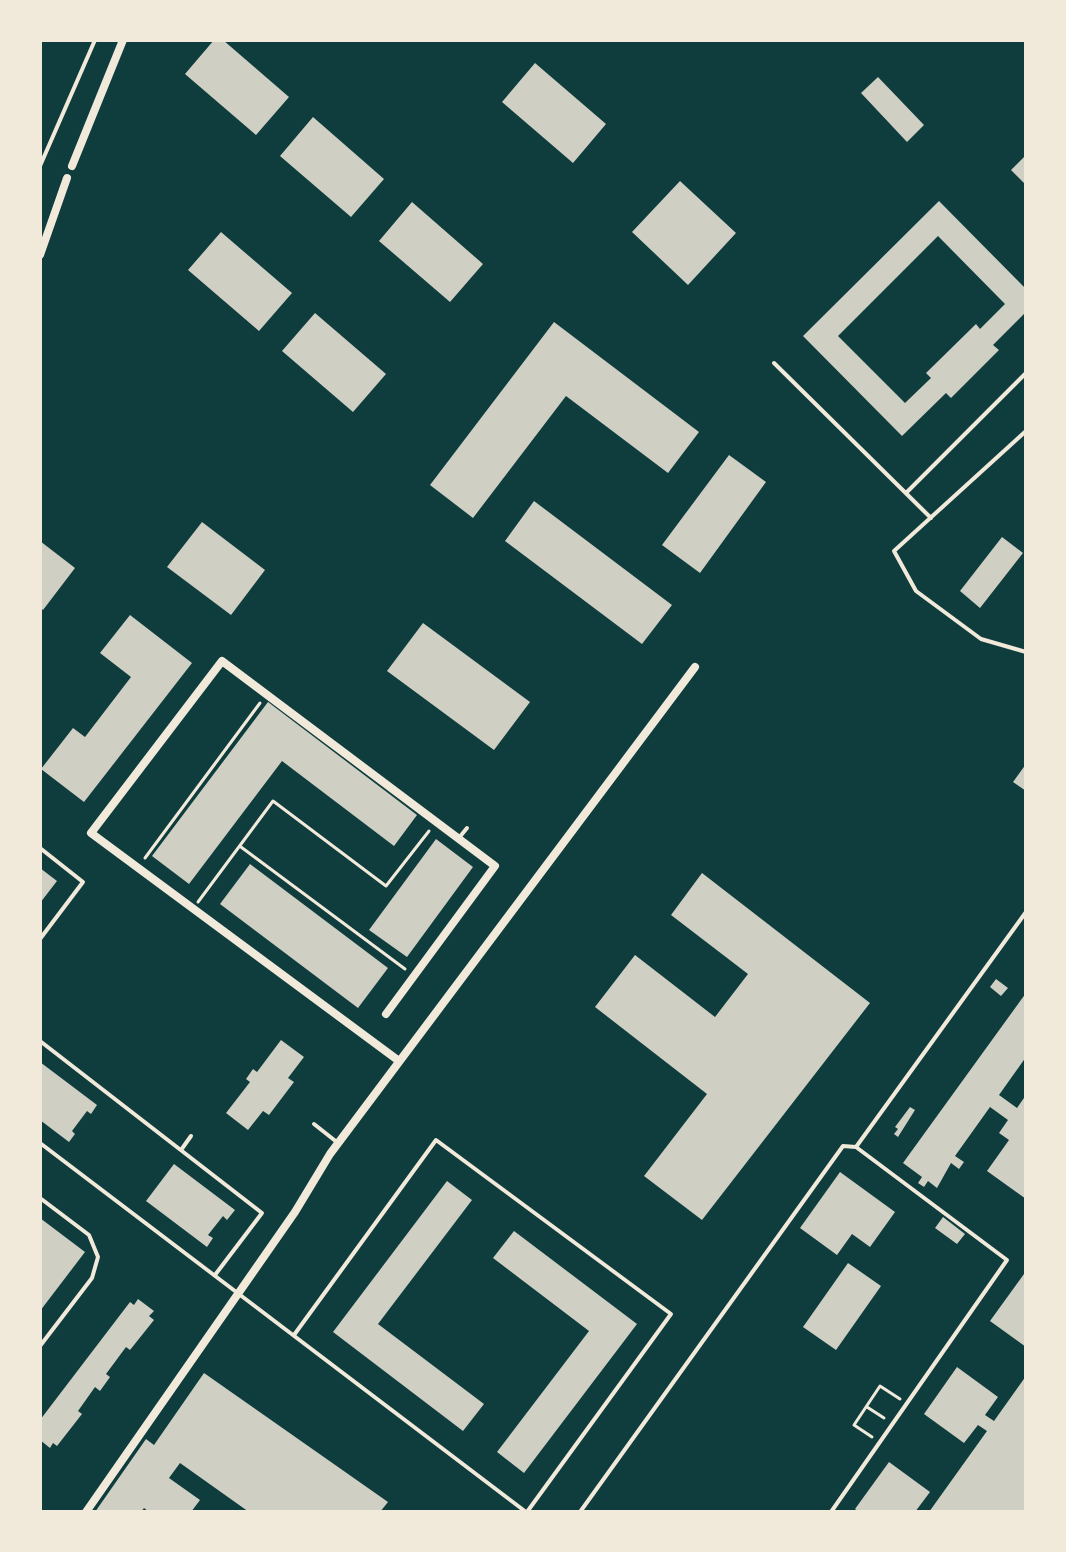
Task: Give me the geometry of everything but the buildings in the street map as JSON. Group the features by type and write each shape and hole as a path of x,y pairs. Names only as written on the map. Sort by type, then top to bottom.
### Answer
{"street":[{"path":"72,166 123,40"},
{"path":"40,255 67,178"},
{"path":"386,1014 495,866 222,661 91,833 399,1061"},
{"path":"86,1512 239,1293 338,1143 695,667"}],"lane":[{"path":"40,166 95,40"},
{"path":"774,363 931,518"},
{"path":"906,493 1026,373"},
{"path":"1026,431 894,551 916,591 981,639 1026,652"},
{"path":"458,839 467,828"},
{"path":"40,848 83,882 40,939"},
{"path":"856,1147 1026,912"},
{"path":"40,1041 262,1213 215,1275"},
{"path":"314,1124 338,1143"},
{"path":"181,1150 191,1136"},
{"path":"40,1143 527,1512 671,1314 436,1140 294,1335"},
{"path":"580,1512 843,1146 856,1147 1007,1260 831,1512"},
{"path":"40,1198 89,1235 98,1257 92,1278 40,1346"}],"path":[{"path":"138,868 267,694"},
{"path":"193,909 273,801 386,886 436,822"},
{"path":"239,846 415,976"},
{"path":"880,1443 854,1425 880,1386 907,1404"},
{"path":"867,1406 887,1420"}]}
